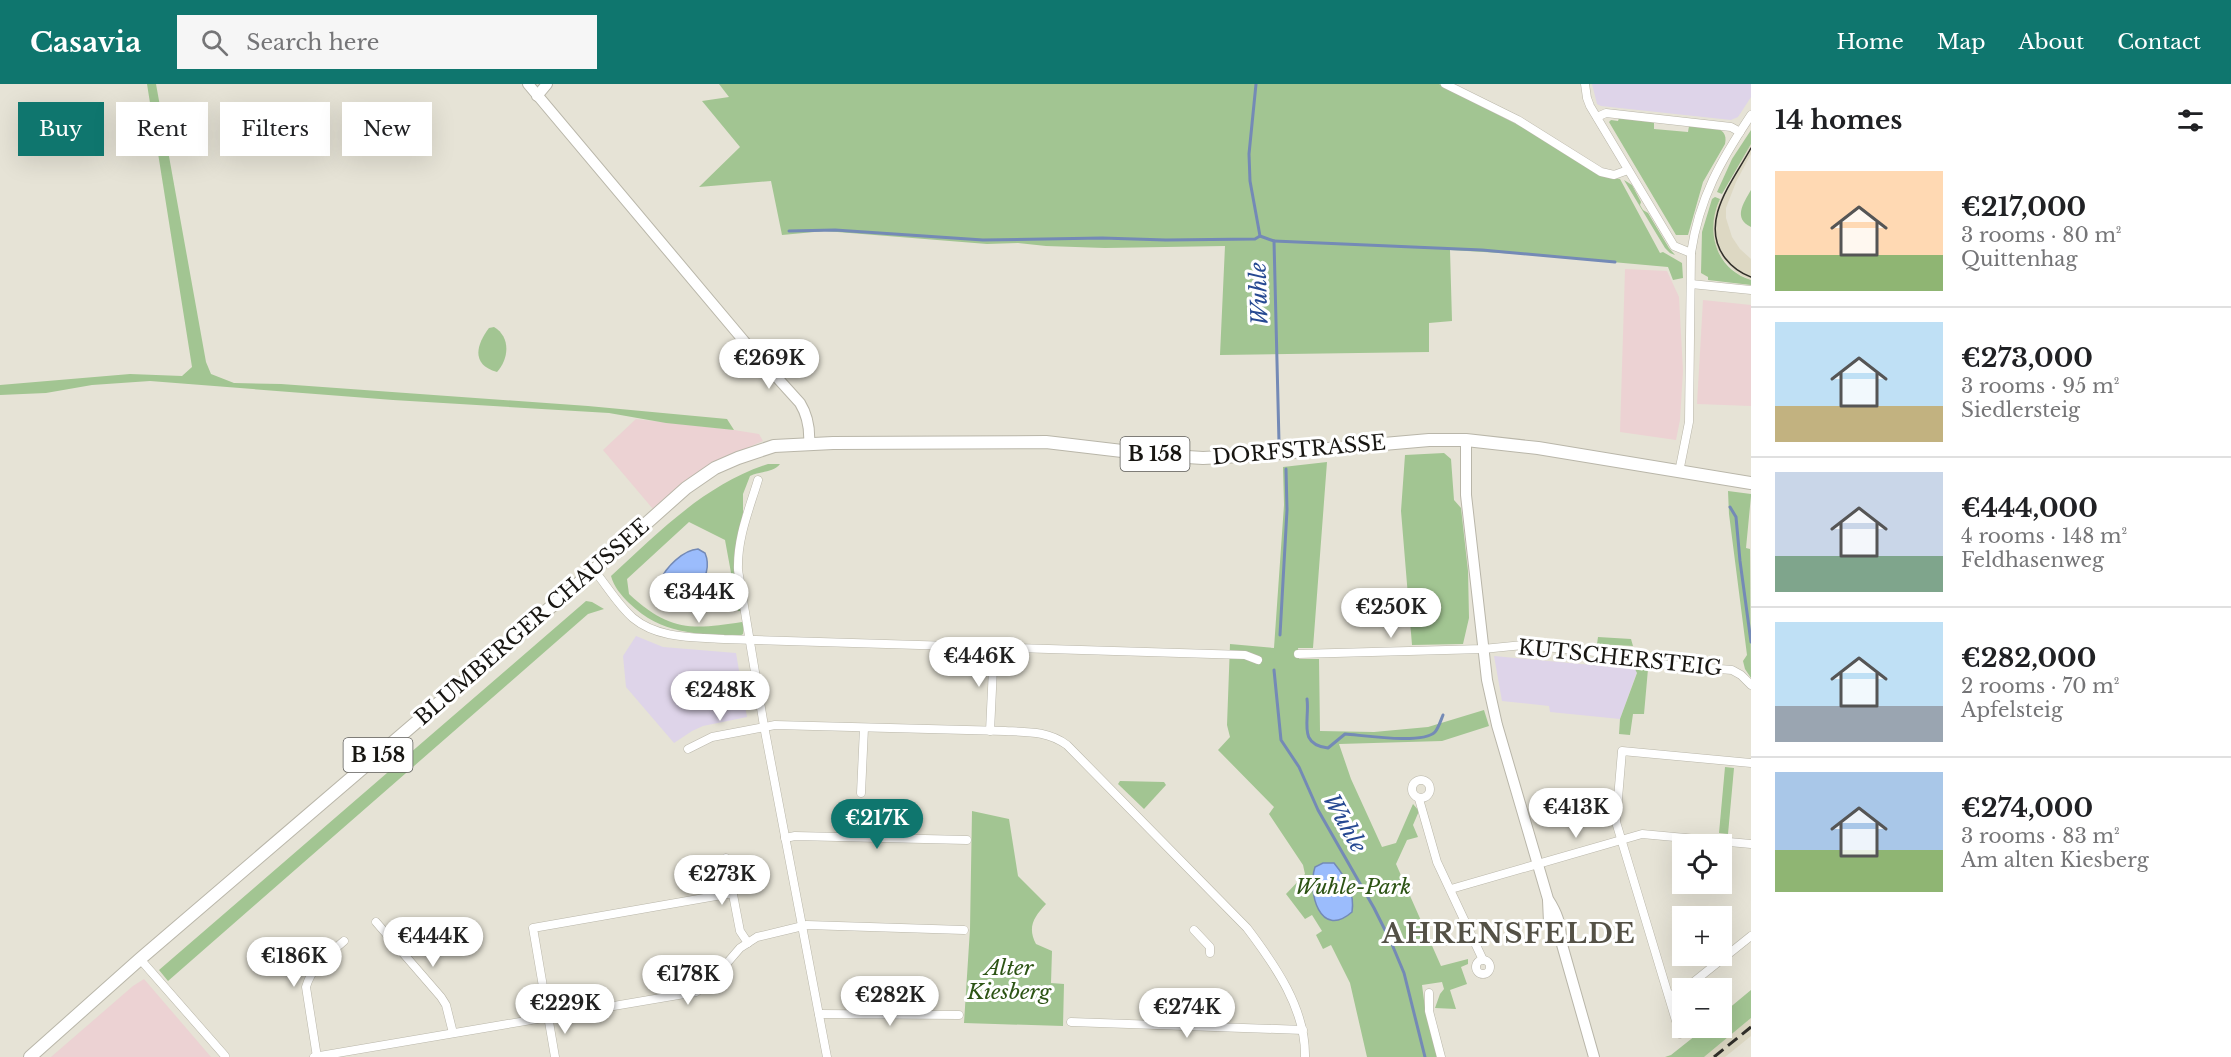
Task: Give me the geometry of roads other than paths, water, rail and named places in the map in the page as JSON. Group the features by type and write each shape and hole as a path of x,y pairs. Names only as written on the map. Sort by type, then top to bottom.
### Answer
{"main road":[{"name":"DORFSTRASSE","path":"809,444 1036,442 1203,458 1418,440 1466,440 1538,448 1751,483"},
{"name":"BLUMBERGER CHAUSSEE","path":"30,1057 140,959 594,570 686,488 715,468 738,458 774,446 809,444"}],"street":[{"path":"528,84 744,341 800,404 805,411 809,428 809,444"},
{"path":"537,96 547,84"},
{"path":"1445,84 1509,115 1601,172 1614,175 1628,170"},
{"path":"1585,84 1587,98 1597,117 1674,246 1691,253"},
{"path":"1597,117 1606,113 1731,127 1740,132"},
{"path":"1678,472 1689,422 1691,253 1699,213 1720,163 1751,115"},
{"path":"1691,286 1751,290"},
{"path":"1466,440 1466,495 1487,680 1497,725 1537,863 1548,899 1557,913 1561,926 1561,942 1594,1057"},
{"path":"758,480 737,552 738,570 764,726 827,1057"},
{"path":"594,570 632,617 652,629 671,635 750,640 1245,655 1258,660"},
{"name":"KUTSCHERSTEIG","path":"1298,654 1484,649 1522,645 1626,654 1643,663 1732,670 1751,685"},
{"path":"990,731 994,648"},
{"path":"688,748 712,737 764,726 1048,734 1067,745 1247,928 1267,955 1292,1000 1303,1030 1305,1057"},
{"path":"861,793 864,728"},
{"path":"1672,1006 1616,822 1622,751 1751,763"},
{"path":"1419,799 1436,858 1483,960"},
{"path":"1451,889 1642,834 1751,844"},
{"path":"785,838 795,836 966,840"},
{"path":"726,858 740,931 748,943"},
{"path":"555,1057 533,928 733,893"},
{"path":"376,922 441,997 446,1005 453,1034"},
{"path":"344,941 316,966 309,976 306,987 316,1057 696,992 709,984 740,948 757,937 807,925 964,930"},
{"path":"1194,930 1209,947 1210,953"},
{"path":"1699,978 1751,936"},
{"path":"140,959 225,1056"},
{"path":"1429,993 1429,1011 1441,1057"},
{"path":"819,1014 959,1016"},
{"path":"1071,1022 1303,1030"}],"water":[{"path":"698,549 705,553 707,562 706,572 699,585 677,596 665,592 660,581 666,570 687,552"},
{"path":"1323,863 1334,863 1351,892 1352,912 1341,919 1332,920 1324,917 1315,900 1313,877 1315,867"}],"waterway":[{"name":"Wuhle","path":"1256,84 1249,154 1250,181 1260,236 1274,241 1279,442"},
{"path":"789,231 835,230 983,240 1255,239 1260,236"},
{"path":"1274,241 1482,250 1615,262"},
{"name":"Wuhle","path":"1280,635 1287,510 1286,469"},
{"path":"1730,507 1736,517 1751,642"},
{"name":"Wuhle","path":"1274,670 1281,740 1299,767 1318,810 1391,942 1404,973 1425,1057"},
{"path":"1307,699 1309,737 1318,746 1328,748 1345,734 1405,739 1428,736 1436,731 1443,715"}],"tram line":[{"path":"1751,148 1721,202 1715,230 1718,244 1725,258 1736,269 1751,277"}],"railway":[{"path":"1714,1057 1751,1027"}],"district":[{"name":"AHRENSFELDE","path":"1509,933"}],"park label":[{"name":"Wuhle-Park","path":"1353,887"},
{"name":"Alter Kiesberg","path":"1009,980"}]}
